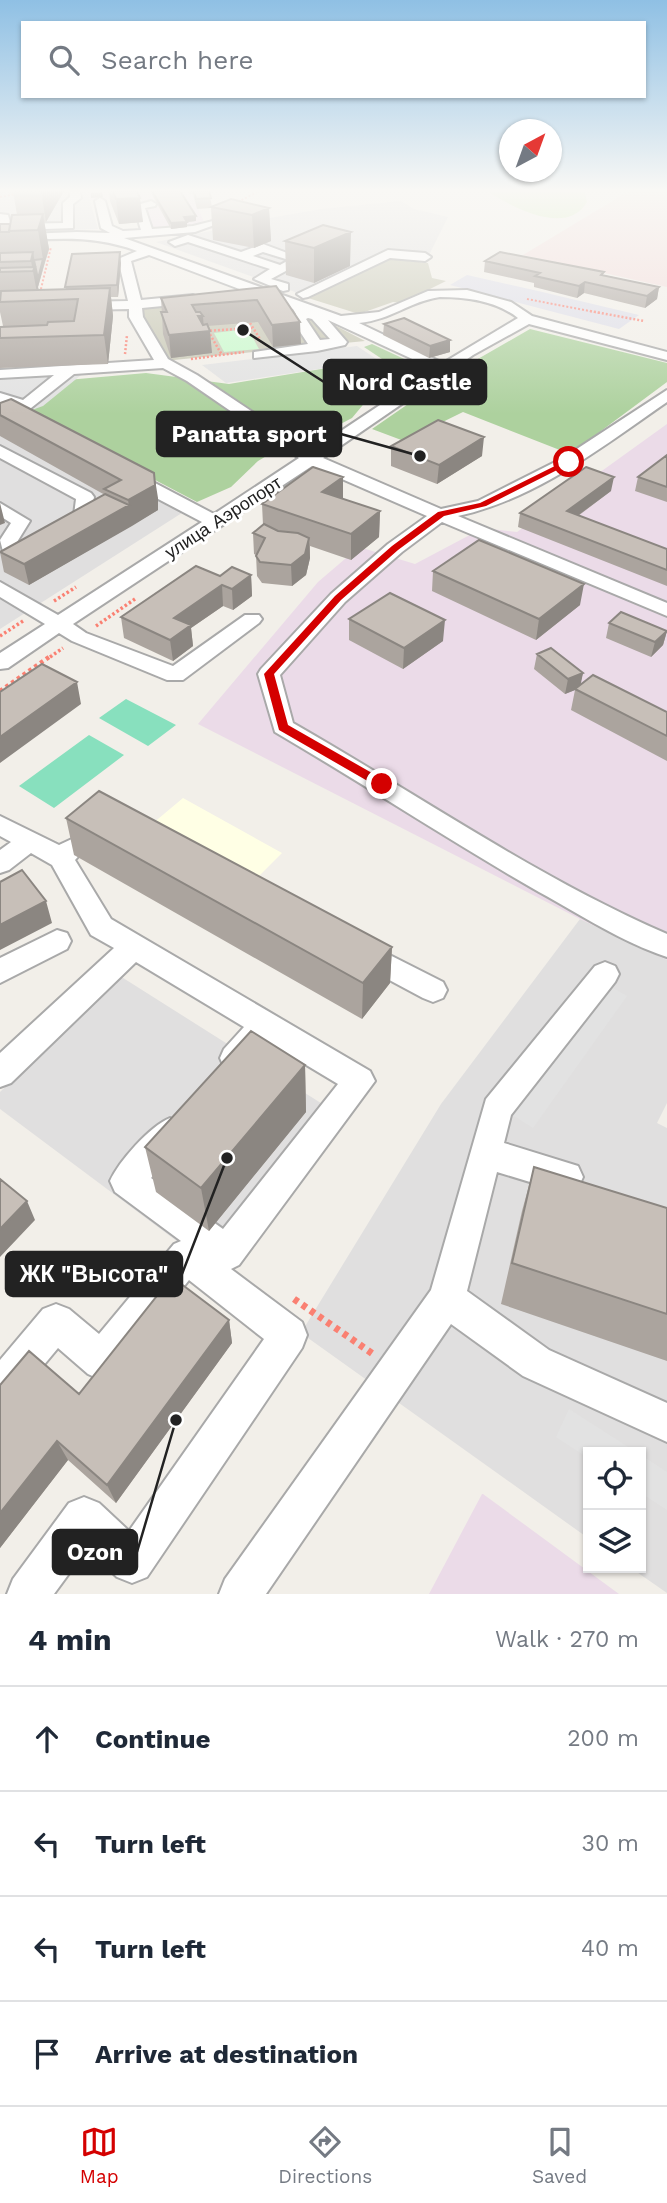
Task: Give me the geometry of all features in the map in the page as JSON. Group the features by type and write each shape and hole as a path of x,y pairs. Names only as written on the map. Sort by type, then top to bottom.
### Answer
{"street":[{"path":"125,265 135,311 163,362 192,378 311,459 667,610"},
{"path":"189,265 339,320 425,362 444,368"},
{"path":"222,265 303,294"},
{"path":"270,265 281,269"},
{"path":"260,279 289,265"},
{"path":"287,300 364,265"},
{"path":"234,296 260,293 262,303 291,303 298,306 304,315"},
{"path":"339,320 384,315 427,295 456,295 495,301 517,310 527,319 667,356"},
{"path":"69,307 135,311 206,304"},
{"path":"257,352 317,347 316,345 340,342 316,316 304,315 298,318 316,345"},
{"name":"улица Аэропорт","path":"0,663 311,459 444,368 527,319"},
{"path":"0,374 163,362"},
{"path":"0,398 26,405 70,370"},
{"path":"0,398 35,372"},
{"path":"667,395 569,462 483,505 441,514 395,548 338,598 269,674 283,727 382,784 462,836 624,928 667,946"},
{"path":"7,419 14,416 26,422"},
{"path":"0,451 85,497 83,518 48,537"},
{"path":"111,467 215,522"},
{"path":"0,508 20,521 8,542 12,556"},
{"path":"0,589 79,637 175,675 253,619"},
{"path":"0,825 61,858 101,927 359,1081 227,1253 127,1181 191,1108"},
{"path":"61,858 91,833"},
{"path":"0,863 30,841"},
{"path":"337,939 433,990"},
{"path":"0,971 57,941"},
{"path":"0,1073 135,946"},
{"path":"240,1594 447,1298 497,1109 605,974"},
{"path":"219,1076 265,1024"},
{"path":"486,1153 589,1185"},
{"path":"0,1389 56,1322 101,1361 186,1256 289,1335 132,1562 84,1518 28,1594"},
{"path":"447,1298 536,1363 667,1423"}],"path":[{"path":"46,298 39,298 47,265"},
{"path":"527,299 644,321"},
{"path":"163,362 257,352 255,339 260,338 250,323"},
{"path":"204,326 222,355"},
{"path":"208,331 253,328"},
{"path":"124,363 127,330"},
{"path":"203,340 212,338"},
{"path":"283,1292 397,1370"}],"shaded area":[{"path":"221,265 370,265 306,296"},
{"path":"376,265 429,265 432,278 446,281 402,303 393,302 359,314 308,298"},
{"path":"570,265 667,265 667,287"},
{"path":"467,275 639,315 619,329 450,285"},
{"path":"239,290 315,315 365,341 164,361 131,303"},
{"path":"357,346 378,360 226,383 202,365"},
{"path":"86,371 43,406 32,410 0,400 0,376"},
{"path":"0,406 19,410 196,504 0,629"},
{"path":"667,424 667,960 580,919 198,724 318,582 359,547 415,564 483,528 517,532"},
{"path":"183,798 282,853 254,881 152,824"},
{"path":"580,919 667,960 667,1103 657,1123 667,1128 667,1593 638,1573 646,1573 646,1447 583,1447 583,1534 301,1333 441,1104"},
{"path":"120,976 324,1105 202,1260 0,1109 0,1092"},
{"path":"606,984 627,996 533,1128 511,1114"},
{"path":"569,1409 628,1447 583,1447 583,1455 556,1437"},
{"path":"646,1458 667,1472 667,1510 646,1496"},
{"path":"483,1494 583,1568 583,1573 590,1573 619,1594 429,1594"}],"green space":[{"path":"248,329 259,349 224,352 214,333"},
{"path":"530,329 667,363 667,382 570,454 463,412 404,441 372,429 450,375"},
{"path":"372,344 415,364 419,374 367,400 352,418 310,440 280,448 258,461 231,487 197,502 20,409 22,384 146,373 229,384 382,359 364,347"},
{"path":"126,699 176,725 148,746 99,718"},
{"path":"89,735 124,755 54,808 19,786"}],"building":[{"path":"35,265 41,265 38,279"},
{"path":"70,265 119,265 117,285 65,287"},
{"path":"505,265 570,265 659,287 647,296 585,282 579,286 535,276 540,273"},
{"path":"35,267 33,271 0,272 0,268"},
{"path":"276,286 300,322 272,325 257,300 192,305 196,312 203,316 198,316 210,331 169,335 161,312 167,312 161,298"},
{"path":"110,288 104,335 0,338 0,327 74,321 78,299 0,302 1,291"},
{"path":"404,318 450,340 430,346 384,324"},
{"path":"11,399 154,473 155,485 128,500 104,489 121,480 0,415 0,403"},
{"path":"438,420 484,437 439,465 391,446"},
{"path":"667,455 667,487 638,477"},
{"path":"313,467 343,477 322,492 380,511 351,534 262,504"},
{"path":"586,467 614,477 567,511 667,549 667,570 520,513"},
{"path":"105,494 129,505 24,564 0,552"},
{"path":"264,524 278,531 298,533 309,538 305,554 291,565 260,562 256,556 265,538 253,533"},
{"path":"479,540 584,584 539,619 433,571"},
{"path":"196,566 220,576 232,567 251,575 232,589 222,585 174,618 191,625 170,640 121,617"},
{"path":"390,593 445,620 404,648 349,619"},
{"path":"621,612 667,631 655,642 609,623"},
{"path":"551,648 583,673 568,679 537,654"},
{"path":"42,664 77,682 0,737 0,692"},
{"path":"593,675 667,712 667,736 575,689"},
{"path":"99,791 392,947 363,983 66,818"},
{"path":"22,870 46,901 0,925 0,882"},
{"path":"251,1031 305,1065 201,1188 145,1147"},
{"path":"534,1167 667,1208 667,1314 512,1263"},
{"path":"0,1179 27,1201 0,1229"},
{"path":"172,1277 229,1320 107,1485 57,1441 0,1513 0,1385 29,1351 79,1394"}],"place":[{"name":"Nord Castle","path":"243,330"},
{"name":"Panatta sport","path":"420,456"},
{"name":"ЖК \"Высота\"","path":"227,1158"},
{"name":"Ozon","path":"176,1420"}],"route":[{"path":"382,784 283,727 269,674 338,598 395,548 441,514 483,505 569,462"}]}
